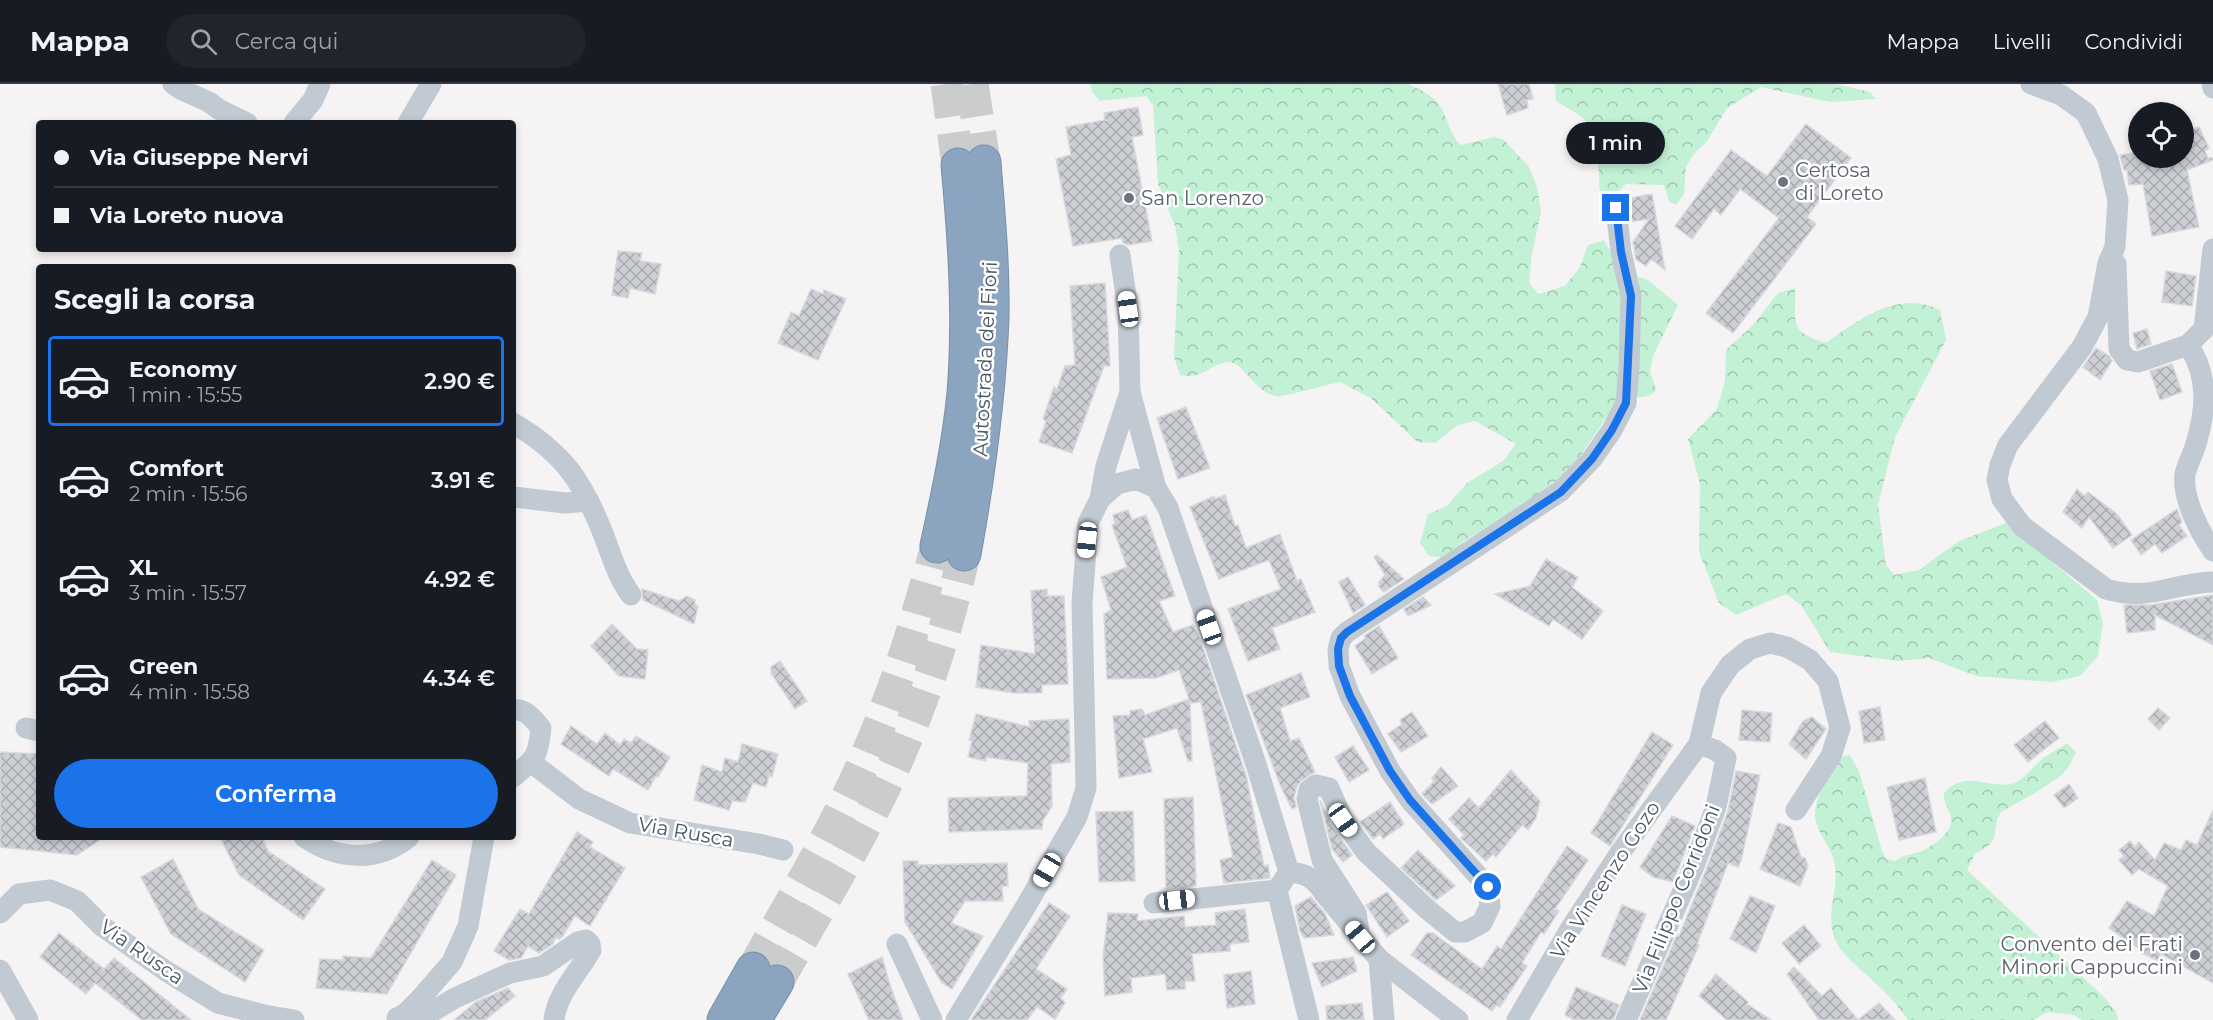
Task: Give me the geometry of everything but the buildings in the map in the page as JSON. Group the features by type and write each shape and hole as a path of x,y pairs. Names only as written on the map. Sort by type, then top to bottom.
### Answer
{"highway":[{"name":"Autostrada dei Fiori","path":"951,550 978,476 987,395 992,317 991,243 971,164"},
{"path":"724,1020 765,975 754,1020"}],"street":[{"path":"173,84 241,120"},
{"path":"296,120 313,100 320,84"},
{"path":"410,120 431,84"},
{"path":"2031,84 2061,95 2086,113 2108,159 2118,200 2115,248 2119,349 2127,360 2138,362 2188,345 2204,329 2213,249"},
{"path":"2212,84 2213,88"},
{"path":"1360,937 1356,913 1322,860 1307,799 1309,790 1316,785 1329,788 1343,820 1366,852 1455,932 1465,932 1482,923 1490,906 1488,887 1410,800 1390,771 1350,696 1339,666 1338,649 1341,638 1561,492 1592,459 1612,430 1626,403 1631,296 1621,252 1616,208"},
{"path":"2115,248 2108,263 2098,317 2082,347 2008,445 1997,480 2002,499 2022,526 2106,589 2120,593 2146,595 2198,582 2213,582"},
{"path":"1120,255 1128,309 1130,392 1156,488 1168,508 1225,671 1289,872"},
{"path":"2188,345 2197,359 2205,388 2205,405 2185,482 2191,509 2202,535 2213,551"},
{"path":"956,1020 1077,817 1086,788 1082,603 1088,523 1100,499 1106,466 1130,392"},
{"path":"516,425 557,454 575,475 589,501 621,581 631,596"},
{"path":"1100,499 1117,484 1136,479 1156,488"},
{"path":"516,497 565,503 589,501"},
{"path":"1699,744 1711,693 1730,665 1750,649 1770,642 1787,647 1810,660 1828,681 1840,728 1832,756 1796,810"},
{"path":"516,710 530,714 541,728 540,744 532,763 516,775"},
{"name":"Via Vincenzo Gozo","path":"1516,1020 1569,931 1620,853 1699,744"},
{"name":"Via Filippo Corridoni","path":"1626,1020 1694,866 1716,807 1726,758 1699,744"},
{"name":"Via Rusca","path":"532,763 579,799 630,823 783,850"},
{"path":"309,840 328,851 346,856 367,857 405,840"},
{"path":"399,1017 452,962 468,926 483,840"},
{"path":"1289,872 1277,890 1309,1020"},
{"path":"1289,872 1302,873 1317,881 1324,893 1379,959 1458,1020"},
{"name":"Via Rusca","path":"0,913 19,894 50,890 77,901 103,927 166,971 218,1003 294,1020"},
{"path":"1154,903 1277,890"},
{"path":"399,1017 423,1017 455,998 510,973 543,966 581,940 586,940 591,950 566,988 554,1020"},
{"path":"897,944 932,1020"},
{"path":"1379,959 1384,1020"},
{"path":"0,970 28,1020"}],"green space":[{"path":"1090,84 1408,84 1419,89 1437,102 1453,135 1461,145 1494,137 1504,140 1529,167 1537,187 1541,212 1529,282 1538,294 1565,286 1580,267 1588,245 1604,240 1621,271 1648,280 1678,305 1653,356 1650,371 1656,390 1648,396 1618,400 1581,455 1541,497 1464,541 1444,558 1429,556 1420,543 1428,514 1447,506 1467,483 1503,461 1516,444 1475,421 1458,425 1435,443 1417,442 1372,399 1340,382 1276,396 1262,389 1234,363 1222,363 1194,376 1180,375 1174,357 1179,250 1175,226 1158,184 1153,105 1146,96 1100,101 1093,93"},
{"path":"1555,84 1836,84 1870,92 1876,99 1830,102 1761,87 1727,108 1707,141 1693,155 1686,167 1684,194 1676,205 1669,201 1664,185 1626,184 1605,204 1600,203 1598,159 1593,135 1581,116 1556,101"},
{"path":"1795,288 1795,318 1800,330 1826,343 1865,317 1894,305 1925,304 1940,310 1946,340 1895,437 1878,505 1886,565 1894,575 1919,570 1959,541 2006,523 2097,600 2103,623 2098,656 2080,676 2051,682 1976,676 1929,658 1898,661 1830,652 1801,605 1786,594 1736,615 1719,603 1699,552 1700,484 1688,439 1717,409 1725,381 1726,350 1753,325 1778,293"},
{"path":"2067,743 2076,752 2068,768 2040,790 2001,812 1994,838 1989,845 1975,854 1967,870 2105,998 2116,1012 2118,1020 2082,1020 2074,1015 2047,1012 2034,1020 1908,1020 1898,1006 1846,956 1832,930 1831,919 1836,877 1834,859 1818,828 1815,815 1820,792 1828,778 1841,757 1850,755 1859,771 1882,851 1886,859 1895,861 1922,851 1945,834 1951,820 1944,793 1952,786 1968,781 2001,785 2015,783 2043,758"}],"tunnel":[{"path":"947,84 958,165"},
{"path":"972,84 984,162"},
{"path":"753,969 829,834 857,778 898,675 937,546"},
{"path":"777,982 854,846 896,762 935,660 964,554"}],"place":[{"name":"Certosa di Loreto","path":"1783,182"},
{"name":"San Lorenzo","path":"1129,198"},
{"name":"Convento dei Frati Minori Cappuccini","path":"2195,955"}],"route":[{"path":"1488,887 1410,800 1390,771 1350,696 1339,666 1338,649 1341,638 1347,632 1561,492 1592,459 1612,430 1626,403 1631,296 1621,252 1616,208"}]}
